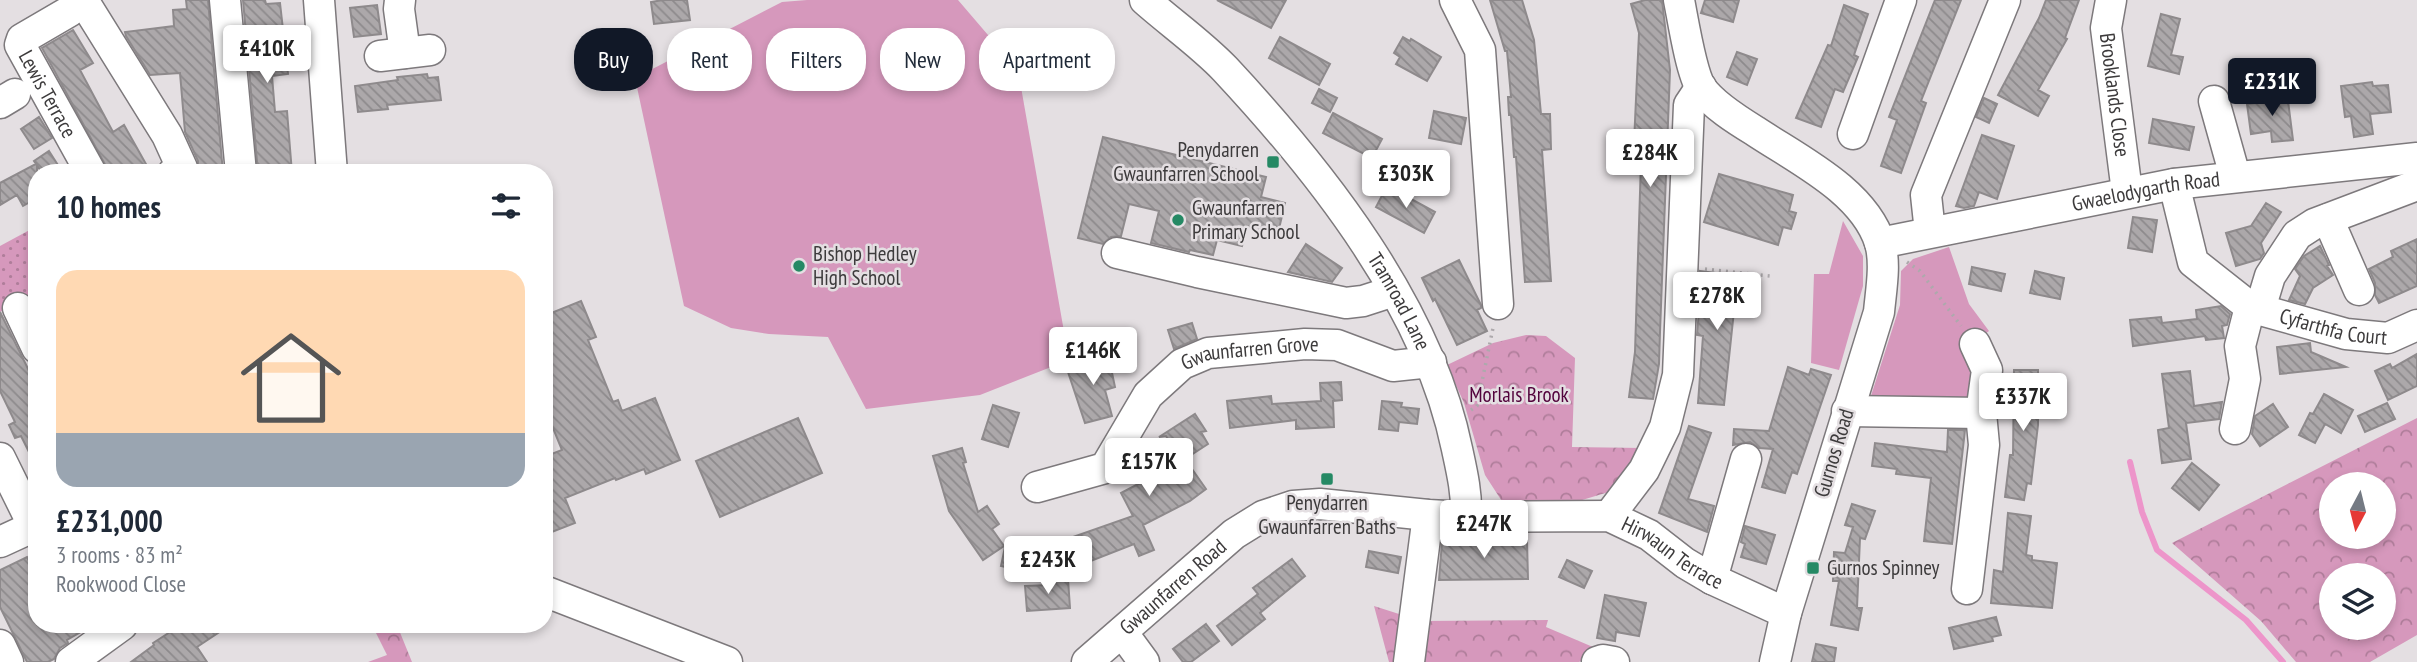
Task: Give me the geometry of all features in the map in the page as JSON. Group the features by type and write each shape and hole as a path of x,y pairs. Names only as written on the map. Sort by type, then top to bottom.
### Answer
{"street":[{"name":"Lewis Terrace","path":"81,0 70,12 22,39 20,45 86,164"},
{"path":"81,0 167,135 180,164"},
{"path":"225,0 240,164"},
{"path":"319,0 331,164"},
{"path":"400,0 405,53"},
{"name":"Tramroad Lane","path":"1144,0 1223,68 1317,176 1374,254 1431,362 1452,423 1465,487 1466,517"},
{"path":"1455,0 1480,50 1498,304"},
{"path":"1679,0 1688,45 1701,87 1729,115 1839,186 1868,219 1880,243"},
{"path":"1853,134 1901,0"},
{"path":"1930,232 1926,195 2004,0"},
{"name":"Brooklands Close","path":"2111,0 2106,28 2127,192"},
{"path":"1609,516 1644,470 1665,427 1678,375 1689,105 1701,87"},
{"path":"2214,101 2235,176"},
{"name":"Gwaelodygarth Road","path":"1880,243 2174,184 2417,158"},
{"name":"Cyfarthfa Court","path":"2174,184 2193,262 2255,308 2346,334 2388,338 2417,326"},
{"path":"2255,308 2270,276 2297,235 2314,224 2417,185"},
{"path":"2328,219 2359,290"},
{"name":"Gurnos Road","path":"1774,662 1786,613 1879,312 1883,278 1880,243"},
{"path":"1117,253 1346,303 1363,302 1394,291"},
{"path":"18,308 28,329"},
{"name":"Cyfarthfa Court","path":"2235,429 2245,379 2240,346 2255,308"},
{"name":"Gwaunfarren Grove","path":"1037,487 1105,468 1148,395 1182,364 1208,353 1305,344 1337,345 1392,366 1431,362"},
{"path":"1966,589 1984,445 1982,413 1987,370 1975,344"},
{"path":"1847,411 1982,413"},
{"path":"0,458 28,512"},
{"path":"1712,579 1746,459"},
{"name":"Gwaunfarren Road","path":"1087,662 1234,534 1263,516 1293,506 1320,504 1428,515"},
{"path":"1409,662 1428,515"},
{"name":"Hirwaun Terrace","path":"1428,515 1609,516 1649,535 1685,564 1712,579 1786,613"},
{"path":"0,542 28,531"},
{"path":"553,594 727,662"},
{"path":"1122,632 1144,662"},
{"path":"81,644 104,633"},
{"path":"0,645 8,662"},
{"path":"1597,662 1614,662"}],"path":[{"path":"1880,243 1920,271 1975,344"},
{"path":"1682,266 1769,276"},
{"path":"1452,423 1477,406 1498,304"}],"green space":[{"path":"958,0 982,28 979,28 979,91 1022,91 1069,360 980,395 866,409 828,337 769,334 731,328 684,306 638,91 653,91 653,69 667,61 667,91 752,91 752,28 732,28 782,2"},
{"path":"1843,221 1863,256 1863,286 1839,370 1811,363 1814,274 1829,274"},
{"path":"28,231 28,297 0,312 0,246"},
{"path":"1949,247 1969,304 1989,331 1970,345 1976,400 1870,399 1900,305 1901,271 1913,259"},
{"name":"Morlais Brook","path":"1526,335 1546,336 1575,358 1572,447 1642,448 1612,491 1559,507 1505,506 1485,475 1464,403 1447,365 1493,343"},
{"path":"2417,418 2417,635 2370,662 2296,662 2261,621 2172,543"},
{"path":"1374,606 1421,621 1548,620 1546,627 1600,650 1579,662 1389,662"},
{"path":"376,633 400,633 412,662 368,662 387,655"}],"building":[{"path":"186,0 208,0 222,164 198,164 185,132 180,73 150,75 125,32 174,26 173,10 187,9"},
{"path":"243,0 265,0 266,4 280,3 288,74 272,76 275,112 287,111 291,164 257,164"},
{"path":"687,0 690,20 654,24 651,2"},
{"path":"1217,0 1286,0 1271,28"},
{"path":"1490,0 1522,0 1534,40 1541,114 1550,114 1551,149 1542,150 1551,281 1525,282 1516,157 1509,115 1508,97 1511,97 1507,51"},
{"path":"1645,0 1662,0 1670,70 1659,364 1653,399 1629,397 1635,352 1641,161 1630,161 1631,143 1634,143 1639,33 1631,4"},
{"path":"1705,0 1739,0 1733,22 1701,13"},
{"path":"1935,0 1961,0 1921,101 1926,103 1901,173 1881,166 1897,120 1889,117"},
{"path":"2046,0 2079,0 2065,38 2067,39 2038,90 2049,96 2038,116 1998,95"},
{"path":"377,5 381,34 354,37 350,8"},
{"path":"1844,5 1868,14 1854,55 1858,57 1843,92 1835,89 1821,127 1796,118 1828,45 1831,46"},
{"path":"2161,14 2180,19 2171,55 2183,57 2179,74 2148,66"},
{"path":"73,30 93,63 80,70 113,132 124,125 146,164 105,164 42,48"},
{"path":"1280,37 1330,64 1319,85 1269,58"},
{"path":"1403,37 1441,57 1427,81 1396,64 1400,57 1394,53"},
{"path":"1737,52 1757,59 1747,85 1727,77"},
{"path":"427,74 428,78 438,77 441,100 387,105 388,109 358,112 355,86"},
{"path":"2372,82 2373,86 2388,85 2391,112 2370,114 2373,134 2354,137 2351,116 2345,117 2341,86"},
{"path":"1319,89 1337,98 1330,112 1312,103"},
{"path":"2287,93 2293,140 2272,142 2271,131 2251,134 2247,104 2272,101 2271,95"},
{"path":"1984,98 1997,104 1989,123 1976,117"},
{"path":"1434,111 1466,118 1461,144 1429,138"},
{"path":"1333,113 1382,139 1372,158 1323,133"},
{"path":"39,117 52,138 34,149 21,129"},
{"path":"2153,119 2194,127 2189,150 2149,143"},
{"path":"1982,135 2014,146 1997,199 1979,192 1974,206 1956,206"},
{"path":"1103,137 1266,177 1261,197 1285,203 1278,233 1247,226 1242,246 1217,240 1213,255 1190,250 1189,252 1151,243 1159,211 1129,204 1121,236 1111,237 1103,244 1078,238"},
{"path":"49,151 57,164 36,164 34,161"},
{"path":"28,168 28,203 23,206 17,195 0,205 0,183"},
{"path":"1719,174 1793,195 1789,211 1796,213 1791,229 1783,227 1778,245 1704,222"},
{"path":"1387,186 1435,212 1424,233 1376,207"},
{"path":"2266,203 2281,212 2261,243 2264,253 2260,259 2236,266 2226,233 2251,226"},
{"path":"2133,217 2157,220 2152,252 2128,248"},
{"path":"2417,239 2417,286 2379,303 2369,269 2393,257 2391,251"},
{"path":"1306,244 1342,268 1332,282 1288,272"},
{"path":"2320,246 2333,275 2313,288 2305,304 2289,300 2300,276 2295,269 2304,256"},
{"path":"1459,260 1481,305 1477,310 1487,331 1457,345 1422,278"},
{"path":"1972,267 2005,274 2001,291 1969,284"},
{"path":"1700,271 1748,277 1746,293 1736,292 1724,405 1698,403 1703,336 1697,335"},
{"path":"2035,271 2064,278 2060,299 2030,293"},
{"path":"581,301 596,337 588,340 613,402 618,400 622,411 655,398 680,460 646,474 644,469 616,480 615,478 565,498 575,523 553,532 553,454 562,450 553,428 553,312"},
{"path":"2221,306 2230,314 2227,325 2222,326 2224,338 2206,340 2205,336 2133,346 2130,320 2161,317 2162,323 2197,319 2196,310"},
{"path":"0,312 28,369 28,450 21,436 15,438 9,425 15,422 0,391"},
{"path":"1192,323 1197,339 1174,349 1168,330"},
{"path":"2310,343 2311,352 2346,367 2280,374 2277,347"},
{"path":"1108,354 1115,387 1105,390 1112,416 1085,423 1066,366"},
{"path":"2417,354 2417,386 2388,400 2375,371 2390,364 2392,368"},
{"path":"1788,367 1809,375 1811,369 1831,375 1797,474 1792,472 1785,493 1762,487 1773,449 1759,448 1750,442 1733,445 1734,429 1769,431"},
{"path":"2014,370 2038,370 2038,425 2031,484 2027,483 2024,500 2005,497 2010,455 2013,455"},
{"path":"2190,371 2194,406 2222,402 2219,419 2186,423 2191,459 2162,463 2158,430 2169,428 2162,374"},
{"path":"1341,382 1342,400 1333,401 1334,427 1296,429 1296,420 1230,428 1227,401 1271,396 1272,404 1321,401 1320,383"},
{"path":"2324,394 2353,410 2341,433 2325,424 2315,443 2299,435"},
{"path":"1382,401 1402,403 1401,407 1419,409 1417,424 1399,422 1398,431 1379,429"},
{"path":"2387,403 2395,419 2365,432 2358,416"},
{"path":"2273,404 2288,427 2260,446 2252,434 2255,416"},
{"path":"993,405 1019,413 1008,447 982,439"},
{"path":"1195,414 1206,431 1201,432 1208,444 1185,459 1206,489 1190,501 1143,525 1154,550 1139,556 1134,544 1078,566 1067,539 1133,516 1121,493 1171,467 1161,451 1171,444 1166,436 1159,437"},
{"path":"798,418 822,473 720,517 696,461"},
{"path":"1689,426 1711,433 1688,499 1714,506 1707,532 1659,513"},
{"path":"1948,430 1965,430 1952,544 1924,541 1931,478 1896,474 1897,469 1872,466 1875,443 1947,452"},
{"path":"962,448 966,462 963,463 978,512 987,506 999,524 992,529 1004,546 983,560 949,511 933,456"},
{"path":"2192,463 2219,485 2199,510 2172,488"},
{"path":"1852,504 1875,511 1865,539 1860,538 1857,608 1862,608 1858,630 1831,625 1839,581 1833,581 1834,552 1845,553 1853,527 1845,525"},
{"path":"2008,513 2031,516 2026,555 2032,556 2032,560 2057,563 2052,608 1991,603 1994,570 2003,572"},
{"path":"1745,526 1775,535 1766,564 1741,557 1745,544 1741,542"},
{"path":"1527,540 1528,579 1439,580 1442,542"},
{"path":"1005,547 1023,551 1019,570 1001,566"},
{"path":"1369,551 1401,557 1398,573 1366,567"},
{"path":"27,557 28,559 28,633 79,633 67,640 68,643 60,648 54,659 48,662 27,662 0,607 0,570"},
{"path":"1292,559 1305,576 1260,613 1265,619 1232,645 1217,626 1258,594 1253,588"},
{"path":"1567,560 1592,571 1584,588 1559,577"},
{"path":"1068,579 1070,608 1027,611 1025,586 1052,585 1051,580"},
{"path":"1605,595 1646,603 1639,636 1616,632 1615,641 1597,638"},
{"path":"1996,617 2001,635 1992,637 1993,641 1954,649 1949,628"},
{"path":"1206,624 1219,641 1191,662 1183,662 1173,649"},
{"path":"169,633 218,633 197,647 207,662 131,662 154,645 153,643"},
{"path":"1816,644 1836,648 1834,662 1812,662"}],"waterway":[{"path":"2130,462 2142,512 2157,550 2246,620 2283,662"}],"place":[{"name":"Penydarren Gwaunfarren School","path":"1273,162"},
{"name":"Gwaunfarren Primary School","path":"1178,220"},
{"name":"Bishop Hedley High School","path":"799,266"},
{"name":"Penydarren Gwaunfarren Baths","path":"1327,479"},
{"name":"Gurnos Spinney","path":"1813,568"}]}
